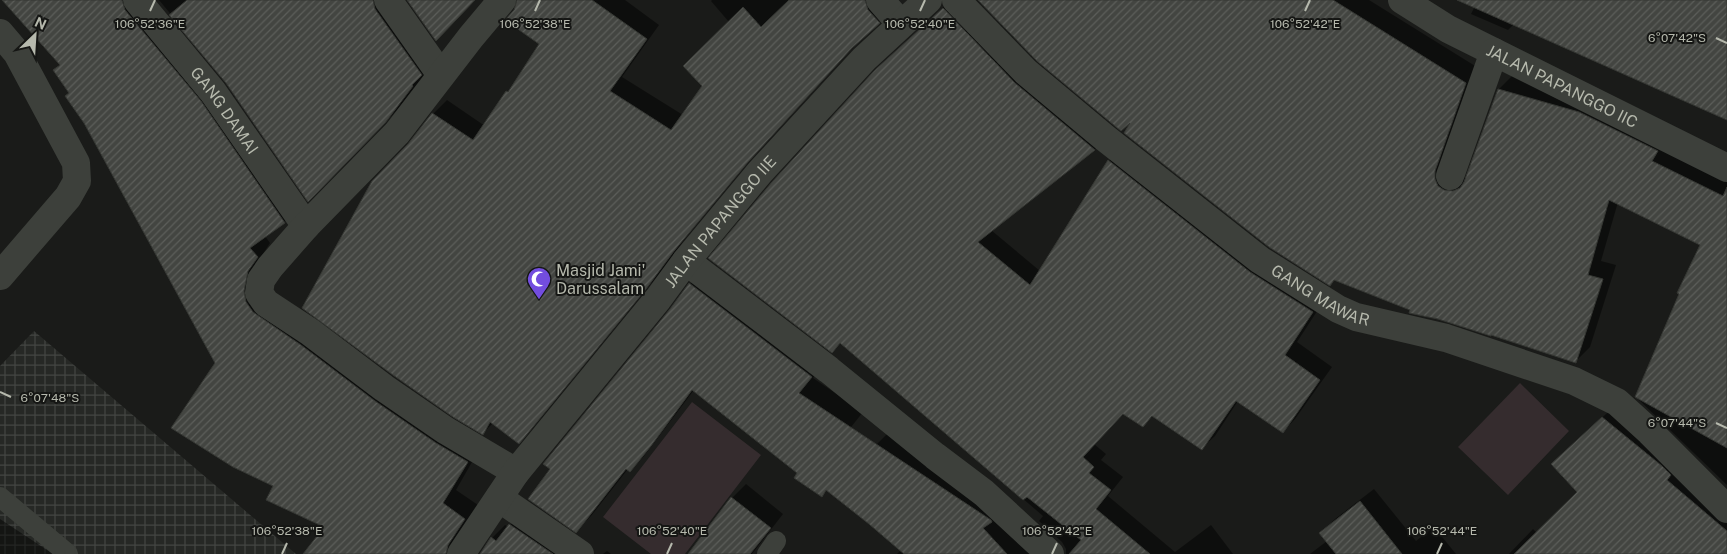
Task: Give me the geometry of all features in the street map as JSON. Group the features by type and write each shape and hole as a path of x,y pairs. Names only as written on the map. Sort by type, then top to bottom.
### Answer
{"street":[{"name":"GANG DAMAI","path":"137,0 213,92 306,226"},
{"path":"388,0 441,75"},
{"path":"502,0 397,133 306,226 260,280 259,293 266,304 310,332 384,388 445,430 516,472"},
{"path":"880,0 901,24"},
{"name":"JALAN PAPANGGO IIE","path":"462,554 516,472 760,172 864,59 928,0"},
{"name":"GANG MAWAR","path":"956,0 1026,72 1104,138 1260,260 1338,309 1356,316 1455,341 1574,381 1617,402 1650,432 1727,509"},
{"name":"JALAN PAPANGGO IIC","path":"1402,0 1448,29 1727,168"},
{"path":"0,33 16,53 76,164 77,181 68,197 0,276"},
{"path":"1450,176 1494,52"},
{"path":"686,261 829,370 984,493 1050,554"},
{"path":"499,498 580,554"}],"lane":[{"path":"0,497 68,554"}],"shaded area":[{"path":"34,331 296,554 0,554 0,366"},
{"path":"1520,383 1569,431 1508,495 1458,447"},
{"path":"692,402 761,455 685,554 651,554 603,517"}],"building":[{"path":"2,0 122,0 125,10 201,101 285,223 250,248 258,257 248,271 244,291 246,302 253,312 301,345 375,401 436,443 468,462 443,503 465,519 448,545 446,554 303,554 324,527 266,500 273,486 233,467 171,428 215,363 84,123 65,96 69,93 53,70 60,65"},
{"path":"187,0 373,0 375,9 422,75 412,85 385,123 308,202 226,83 169,15"},
{"path":"407,0 475,0 436,41"},
{"path":"517,0 592,0 647,39 610,91 671,130 702,86 683,66 743,7 761,27 789,0 865,0 868,10 880,23 852,48 748,162 519,444 490,422 483,435 453,417 302,308 372,181 408,144 432,113 473,140 506,91 508,92 539,44 505,20 514,10"},
{"path":"978,0 1333,0 1466,83 1435,171 1435,179 1438,186 1444,190 1453,191 1460,188 1464,182 1498,89 1579,112 1658,151 1652,161 1723,196 1727,187 1727,448 1635,397 1679,294 1677,293 1700,245 1609,200 1588,275 1603,279 1576,363 1438,319 1409,313 1410,310 1334,280 1330,286 1269,247 1124,133 1130,123 1121,131 1037,61"},
{"path":"1457,0 1727,0 1727,120"},
{"path":"943,8 1015,83 1095,150 978,242 1030,285 1108,160 1250,272 1313,312 1285,355 1320,380 1283,433 1236,401 1202,450 1152,416 1143,427 1123,414 1083,457 1094,467 1089,473 1111,490 1096,509 1150,554 1069,554 1081,540 1027,497 1023,500 840,343 832,353 708,258 772,182 875,70"},
{"path":"689,283 812,377 799,393 991,520 992,522 983,528 1007,554 904,554 826,490 822,497 794,478 797,473 692,390 630,472 626,469 576,533 528,499 550,469 543,464 670,309"},
{"path":"1602,417 1662,466 1671,475 1667,480 1727,531 1727,554 1514,554 1577,492 1551,464"},
{"path":"731,497 771,528 750,554 688,554"},
{"path":"1360,501 1402,554 1336,554 1319,533"},
{"path":"509,524 553,554 480,554 491,537 496,541"}],"place":[{"name":"Masjid Jami' Darussalam","path":"539,300"}]}
